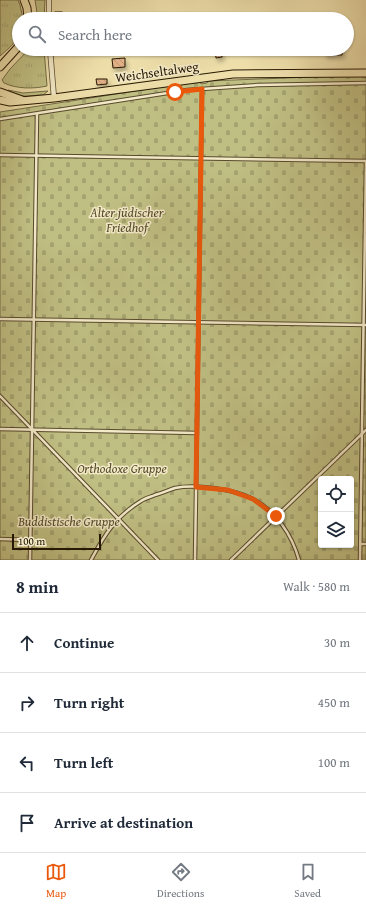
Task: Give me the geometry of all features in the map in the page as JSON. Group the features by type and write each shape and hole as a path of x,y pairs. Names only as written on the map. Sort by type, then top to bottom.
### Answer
{"main road":[{"path":"24,0 27,12"},
{"path":"0,61 12,53"},
{"path":"0,67 12,53"},
{"name":"Weichseltalweg","path":"0,100 10,102 54,98 233,74 366,73"},
{"name":"Weichseltalweg","path":"0,92 24,100"}],"street":[{"path":"48,12 49,0"},
{"path":"51,56 54,98"}],"lane":[{"path":"0,119 187,90 258,85 366,84"},
{"path":"195,560 202,89"},
{"path":"30,560 37,114"},
{"path":"0,155 366,161 365,325 360,560"},
{"path":"0,319 365,325"},
{"path":"0,396 158,560"},
{"path":"0,429 197,433"},
{"path":"231,560 366,430"},
{"path":"91,560 104,535 118,518 142,500 175,488 196,487 228,490 253,499 276,516 294,544 299,560"},
{"path":"361,490 366,490"},
{"path":"0,539 30,540"},
{"path":"360,544 366,544"}],"green space":[{"path":"0,0 18,0 22,12 12,12 12,45 0,56"},
{"path":"35,0 45,0 44,12 37,12"},
{"path":"22,56 45,56 47,86 25,88 4,83 2,80"},
{"name":"Alter jüdischer Friedhof","path":"366,76 366,560 0,560 0,112 200,81 201,84 207,83 208,81"},
{"path":"7,91 23,93 48,91 43,95 19,96"}],"building":[{"path":"125,58 125,67 113,68 112,59"},
{"path":"96,79 107,79 107,84 97,85"}],"route":[{"path":"175,92 202,89 196,487 228,490 253,499 276,516"}],"park label":[{"name":"Orthodoxe Gruppe","path":"122,468"},
{"name":"Buddistische Gruppe","path":"69,521"}]}
